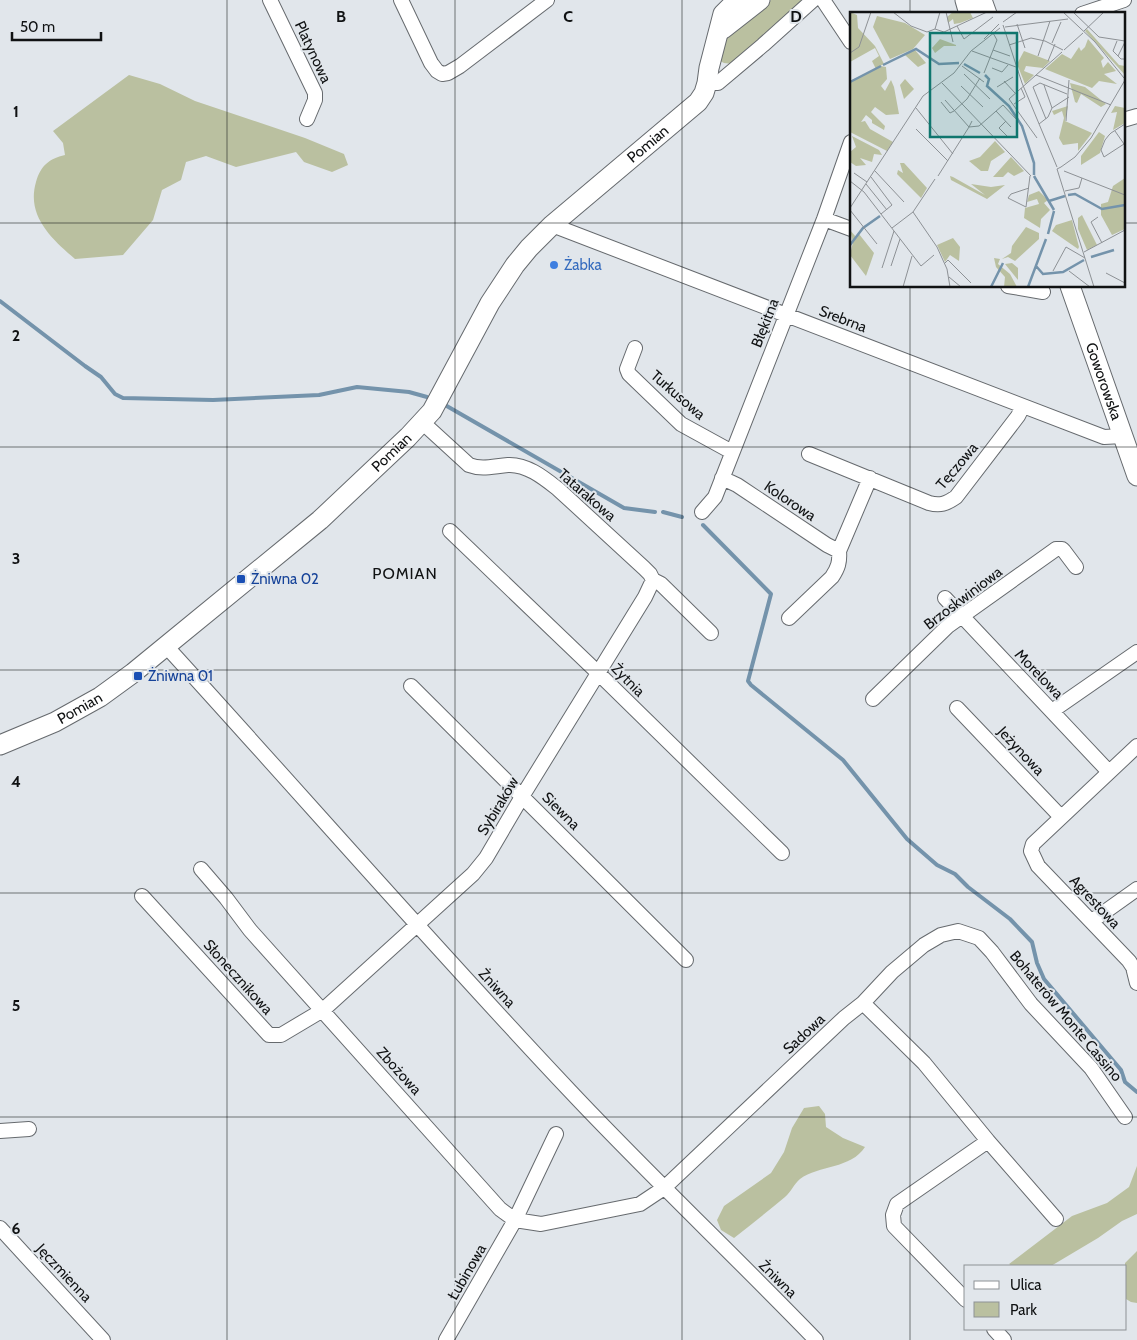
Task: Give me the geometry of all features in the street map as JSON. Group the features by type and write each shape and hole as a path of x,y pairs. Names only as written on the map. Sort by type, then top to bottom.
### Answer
{"street":[{"name":"Platynowa","path":"270,0 315,93 307,119"},
{"path":"401,0 432,63 437,71 442,74 448,73 460,66 532,5 547,0"},
{"name":"Pomian","path":"0,745 85,707 133,673 320,520 422,422 432,411 473,332 502,284 522,256 552,225 698,102 704,93 707,83 723,14 737,0"},
{"path":"717,35 727,24 760,0"},
{"path":"707,83 718,83 813,0"},
{"path":"823,0 850,40"},
{"path":"965,0 969,12"},
{"path":"982,0 986,12"},
{"path":"1088,12 1124,0"},
{"path":"1124,120 1137,116"},
{"name":"Błękitna","path":"702,512 714,497 722,478 824,219 850,145"},
{"path":"824,219 850,229"},
{"name":"Srebrna","path":"552,225 1104,437 1123,436"},
{"path":"1020,288 1043,292"},
{"name":"Goworowska","path":"1071,288 1137,476"},
{"name":"Turkusowa","path":"635,348 627,369 629,374 681,424 732,452"},
{"name":"Tęczowa","path":"809,454 928,503 937,506 943,505 956,497 1018,416 1023,406"},
{"name":"Tatarakowa","path":"422,422 468,465 477,468 510,465 521,467 543,478 558,489 644,568 653,580 660,584 711,633"},
{"name":"Kolorowa","path":"722,478 737,485 839,551"},
{"path":"788,618 832,577 839,565 839,551 870,478"},
{"name":"Żytnia","path":"450,531 782,853"},
{"name":"Brzoskwiniowa","path":"873,699 948,626 1056,550 1062,549 1076,567"},
{"name":"Sybiraków","path":"323,1010 416,924 459,888 486,858 522,795 645,597 653,580"},
{"name":"Morelowa","path":"945,598 1110,772"},
{"name":"Żniwna","path":"166,646 416,924 572,1093 809,1338"},
{"path":"1052,711 1137,652"},
{"name":"Siewna","path":"411,686 686,960"},
{"name":"Jeżynowa","path":"957,708 1061,817"},
{"path":"1061,817 1137,746"},
{"name":"Agrestowa","path":"1061,817 1033,844 1032,855 1038,866 1129,961 1133,967 1137,983"},
{"name":"Zbożowa","path":"200,869 226,898 250,930 500,1209 515,1220"},
{"path":"1092,921 1137,889"},
{"name":"Słonecznikowa","path":"142,896 269,1035 281,1036 323,1010"},
{"name":"Sadowa","path":"515,1220 541,1224 640,1204 646,1201 664,1188 844,1018 863,1003 892,972 924,945 941,935 958,931 979,938"},
{"name":"Bohaterów Monte Cassino","path":"979,938 992,952 1031,1004 1091,1068 1126,1117"},
{"path":"863,1003 924,1063 988,1141 1056,1218"},
{"path":"0,1131 29,1129"},
{"path":"515,1220 556,1134"},
{"path":"964,1298 894,1226 893,1215 897,1204 988,1141"},
{"name":"Łubinowa","path":"446,1340 515,1220"},
{"name":"Jęczmienna","path":"0,1228 103,1340"},
{"path":"995,1330 1004,1340"}],"green space":[{"path":"771,0 806,0 733,64 720,61 726,39 738,25"},
{"path":"129,75 160,84 195,101 305,138 344,154 348,165 332,172 304,162 296,152 236,167 206,156 186,162 181,180 162,190 153,220 123,255 75,259 43,226 35,206 36,182 40,171 46,164 65,155 63,143 53,131"},
{"path":"819,1106 825,1114 826,1127 843,1138 865,1147 852,1159 816,1171 800,1179 785,1197 734,1238 721,1230 717,1220 724,1206 771,1173 784,1152 792,1128 804,1108"},
{"path":"1137,1166 1137,1214 1122,1221 1053,1265 1009,1264 1072,1216 1107,1203 1129,1187"},
{"path":"1137,1251 1137,1303 1127,1300 1127,1265 1125,1263"}],"waterway":[{"path":"0,301 101,377 115,394 123,398 213,400 319,395 357,387 409,392 427,397"},
{"path":"445,405 624,508 655,512"},
{"path":"663,512 682,517"},
{"path":"703,525 771,594 748,681 751,685 843,760 907,839 937,865 955,874 968,887 1010,919 1032,942 1037,963 1044,979 1121,1070 1125,1082 1137,1092"}],"place":[{"name":"Żabka","path":"554,265"},
{"name":"Żniwna 02","path":"241,579"},
{"name":"Żniwna 01","path":"138,676"}],"district":[{"name":"POMIAN","path":"405,573"}]}
